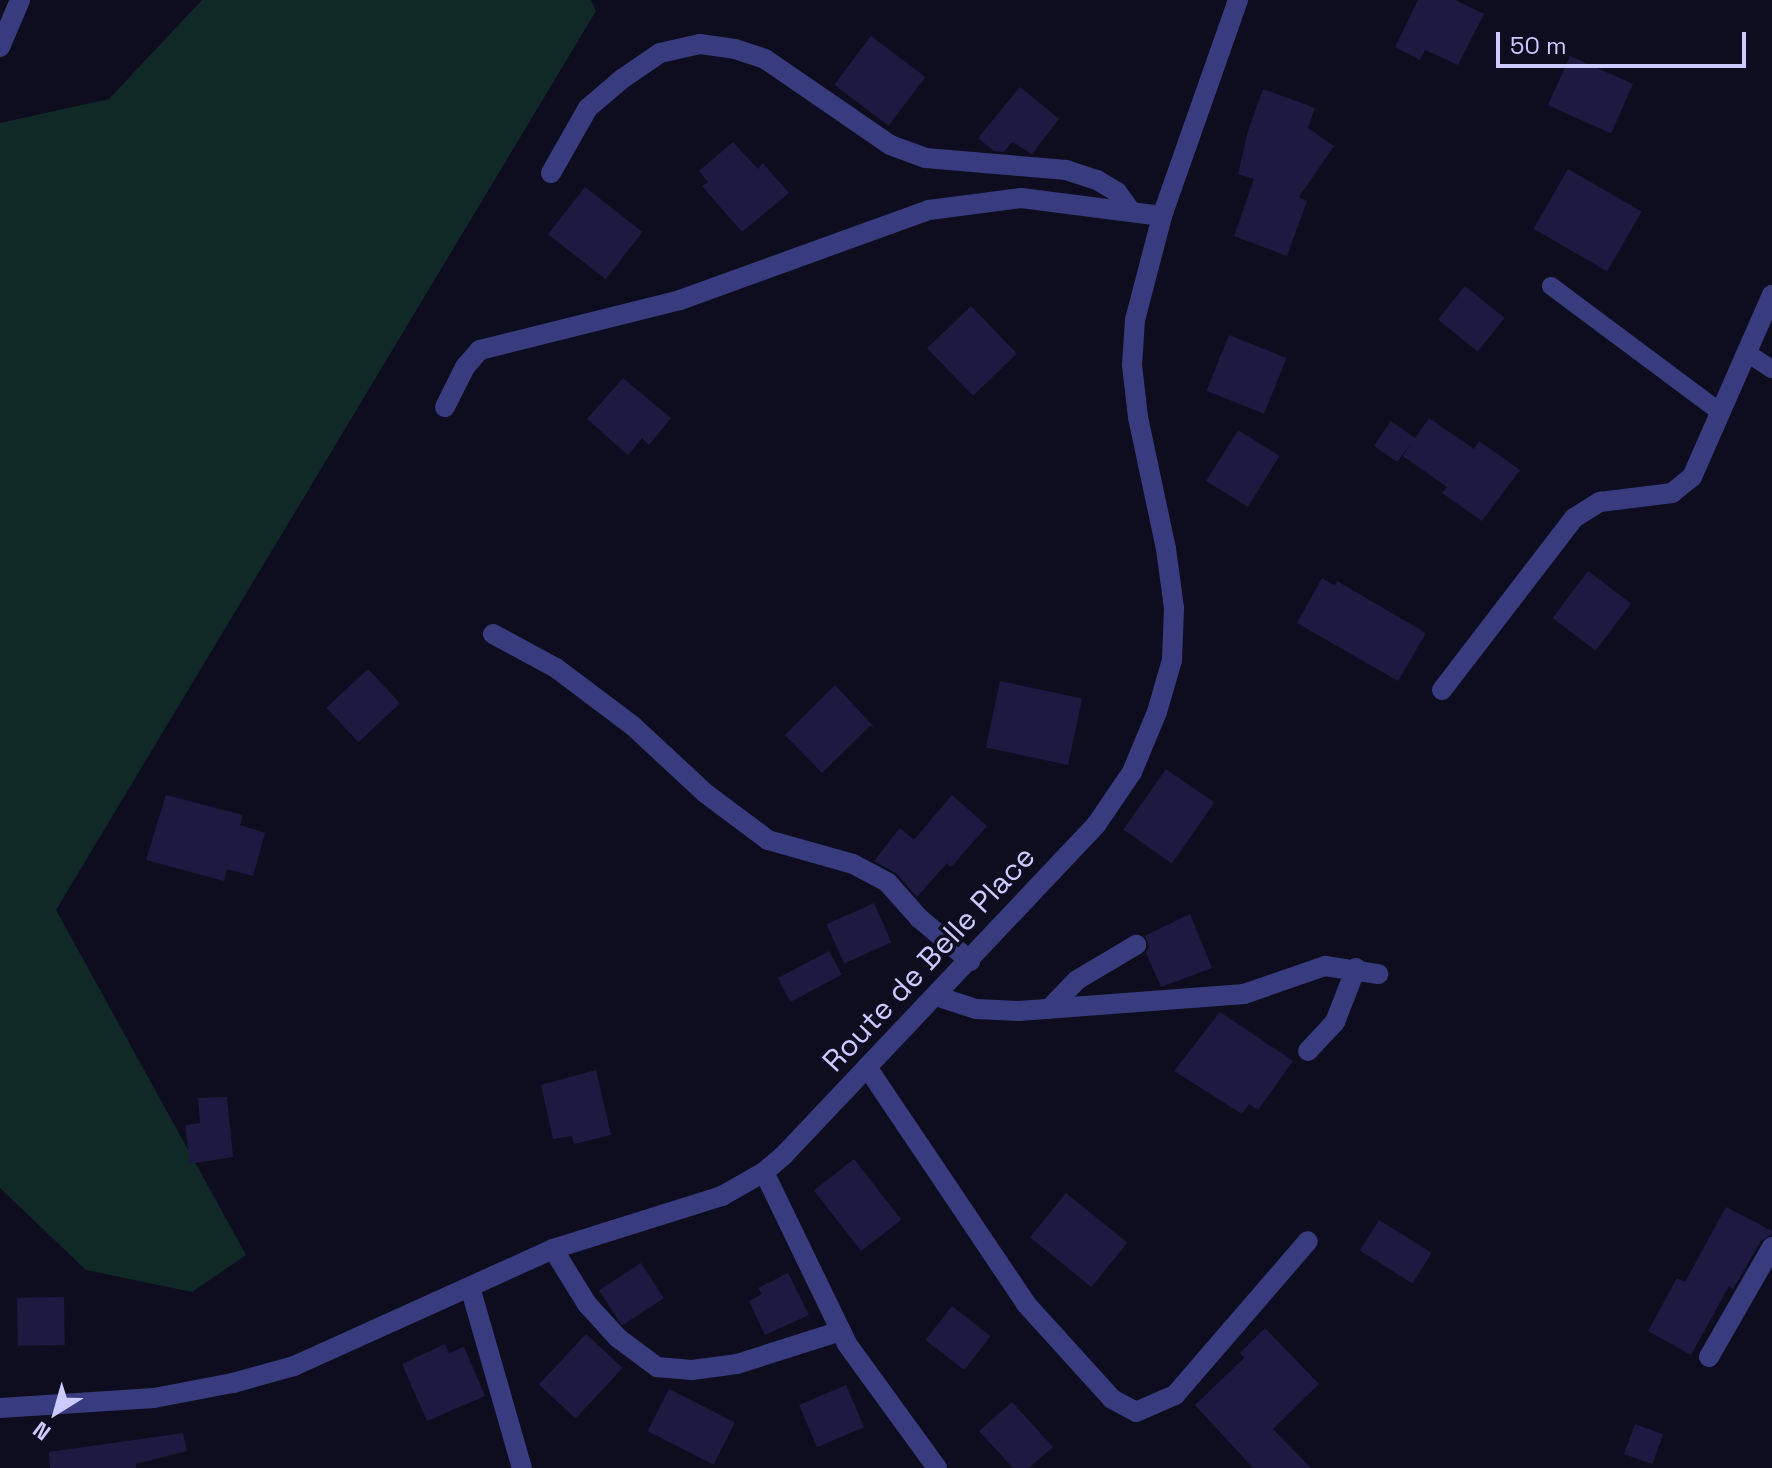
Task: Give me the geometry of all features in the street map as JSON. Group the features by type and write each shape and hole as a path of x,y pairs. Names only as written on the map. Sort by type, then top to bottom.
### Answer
{"street":[{"path":"0,47 20,0"},
{"name":"Route de Belle Place","path":"0,1408 154,1398 233,1383 294,1366 553,1249 722,1196 764,1172 970,961 1096,825 1132,772 1157,712 1172,660 1174,608 1166,549 1138,417 1132,365 1135,320 1144,274 1162,216 1238,0"},
{"path":"551,173 588,108 622,79 660,53 700,44 735,49 765,59 890,145 926,158 1066,170 1097,180 1117,192 1130,210"},
{"path":"445,407 465,367 480,350 680,300 929,210 1021,198 1162,216"},
{"path":"1442,690 1574,518 1600,502 1672,493 1692,477 1772,295"},
{"path":"493,634 556,668 633,726 705,793 768,840 853,864 888,883 919,918 970,961"},
{"path":"1049,1009 1077,980 1136,945"},
{"path":"936,996 976,1009 1049,1009 1244,994 1325,966 1356,968 1378,974"},
{"path":"1308,1051 1335,1022 1356,968"},
{"path":"867,1067 1026,1304 1112,1399 1136,1412 1175,1395 1308,1241"},
{"path":"764,1172 841,1331 937,1468"},
{"path":"1709,1357 1772,1247"},
{"path":"553,1249 587,1304 618,1338 657,1367 692,1370 737,1364 841,1331"},
{"path":"470,1287 522,1468"}],"lane":[{"path":"1551,286 1720,412"},
{"path":"1747,353 1772,369"}],"green space":[{"path":"202,0 591,0 596,11 56,910 246,1255 192,1292 86,1270 0,1188 0,123 109,99"}],"building":[{"path":"1418,0 1455,0 1484,14 1458,65 1425,50 1420,60 1395,47"},
{"path":"871,36 925,77 889,126 834,85"},
{"path":"1570,56 1633,84 1611,133 1548,105"},
{"path":"1020,87 1059,119 1032,154 1012,142 1004,152 994,151 978,138"},
{"path":"1263,89 1315,108 1308,128 1334,146 1299,197 1307,201 1287,256 1234,236 1254,179 1238,174 1248,131"},
{"path":"733,142 758,169 763,163 789,193 742,232 702,186 708,182 699,171"},
{"path":"1568,169 1642,212 1607,271 1534,229"},
{"path":"585,187 643,232 606,279 548,234"},
{"path":"1465,286 1505,318 1478,352 1438,319"},
{"path":"971,306 1017,353 973,396 927,348"},
{"path":"1229,335 1286,358 1264,414 1207,391"},
{"path":"623,378 671,418 649,445 642,438 628,455 587,419"},
{"path":"1429,418 1474,449 1479,441 1520,470 1482,521 1442,493 1447,487 1403,456 1411,444 1397,462 1374,446 1391,421 1415,438"},
{"path":"1238,430 1280,456 1248,507 1206,481"},
{"path":"1588,571 1631,603 1596,651 1552,618"},
{"path":"1322,578 1335,586 1337,581 1426,633 1398,681 1297,623"},
{"path":"368,669 400,703 358,742 326,708"},
{"path":"1000,681 1082,698 1068,765 986,748"},
{"path":"835,685 874,727 870,726 822,773 785,735"},
{"path":"1166,769 1214,803 1172,863 1124,830"},
{"path":"166,795 243,815 240,825 265,833 253,876 227,869 224,881 146,860"},
{"path":"952,795 987,826 951,867 947,863 917,897 897,874 874,861 900,828 914,840"},
{"path":"874,903 891,942 844,963 826,924"},
{"path":"1190,914 1212,968 1161,987 1146,953 1149,946 1145,936"},
{"path":"829,951 842,975 790,1002 778,978"},
{"path":"1220,1012 1293,1061 1258,1110 1249,1104 1242,1114 1174,1071"},
{"path":"596,1070 611,1135 574,1144 572,1136 553,1139 541,1085"},
{"path":"227,1097 233,1157 190,1164 185,1125 200,1123 198,1098"},
{"path":"854,1159 901,1220 861,1251 814,1190"},
{"path":"1066,1193 1127,1243 1092,1287 1030,1237"},
{"path":"1726,1207 1772,1231 1772,1234 1761,1241 1733,1289 1729,1286 1691,1355 1648,1331 1677,1278 1685,1282"},
{"path":"1379,1220 1432,1253 1413,1283 1360,1251"},
{"path":"641,1263 664,1298 622,1325 599,1290"},
{"path":"788,1273 809,1315 765,1335 749,1301 762,1294 758,1288"},
{"path":"64,1297 65,1345 18,1346 17,1298"},
{"path":"952,1306 991,1336 964,1370 926,1340"},
{"path":"1265,1328 1319,1384 1273,1429 1311,1468 1253,1468 1195,1405 1244,1358 1240,1353"},
{"path":"586,1334 623,1368 576,1419 539,1384"},
{"path":"445,1344 449,1353 464,1347 485,1396 427,1421 402,1364"},
{"path":"846,1385 864,1427 817,1447 799,1405"},
{"path":"669,1389 735,1423 714,1464 648,1431"},
{"path":"1012,1402 1053,1447 1029,1468 1013,1468 979,1431"},
{"path":"1635,1424 1663,1434 1652,1464 1624,1454"},
{"path":"183,1433 187,1451 136,1464 136,1468 50,1468 49,1452"}]}
